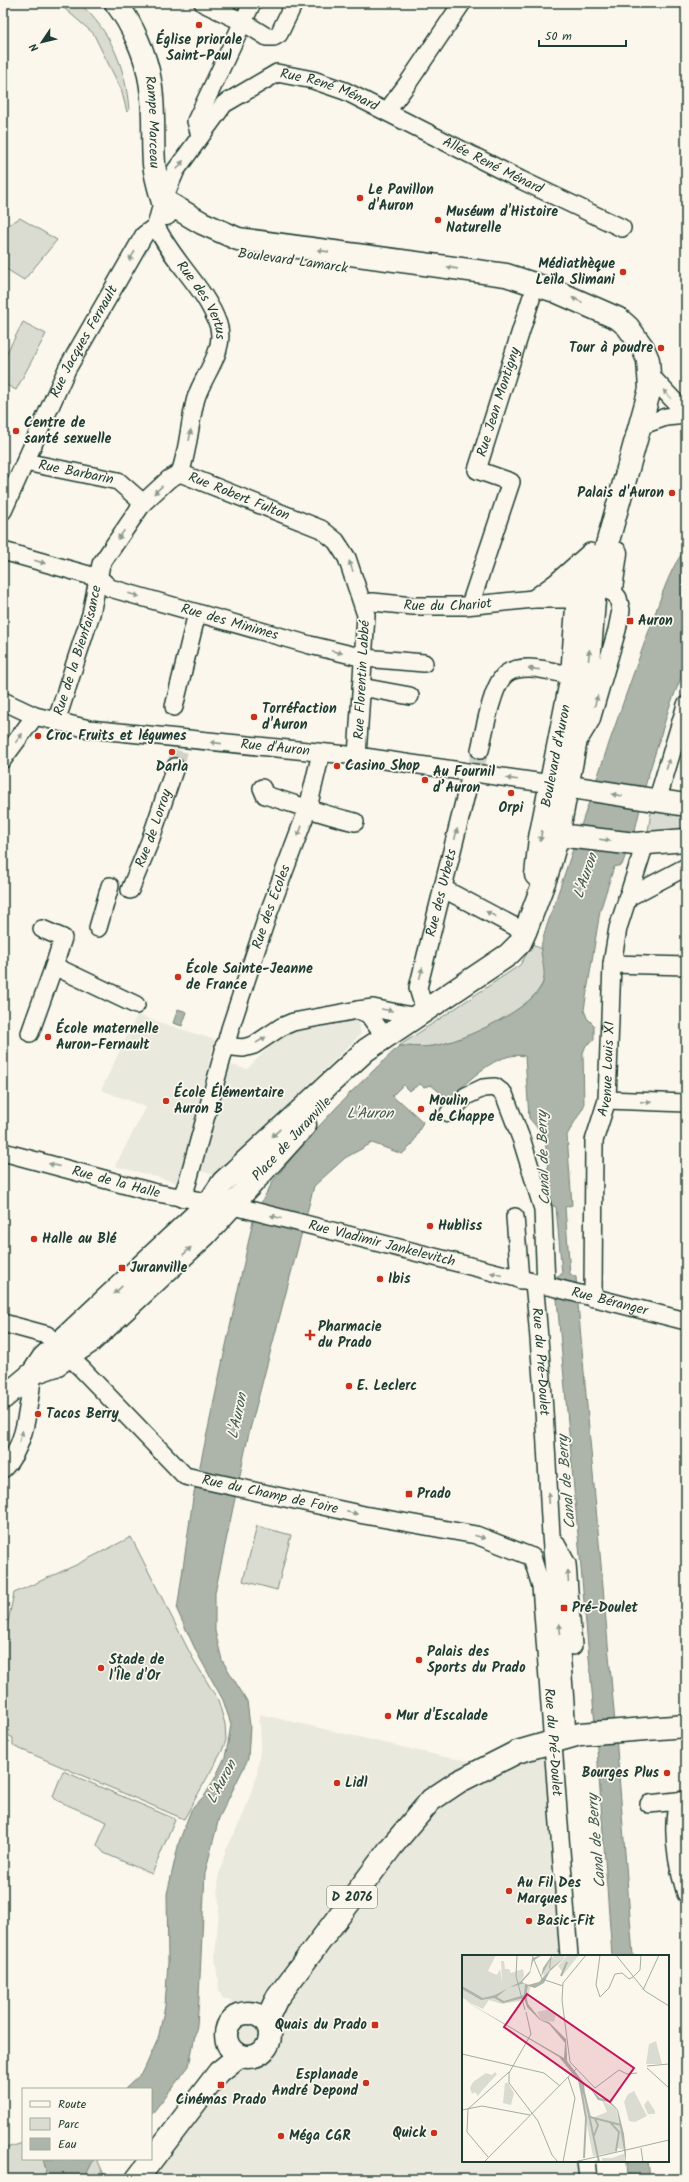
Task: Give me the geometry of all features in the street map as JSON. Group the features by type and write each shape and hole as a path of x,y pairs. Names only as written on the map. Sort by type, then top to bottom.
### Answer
{"main road":[{"name":"Rampe Marceau","path":"116,3 122,11 138,42 150,80 154,164 158,189 163,200"},
{"name":"Boulevard Lamarck","path":"163,200 166,214 173,221 196,235 234,253 503,290 550,304 611,330 624,346 634,365 636,388 632,411 590,552 592,592"},
{"name":"Boulevard Lamarck","path":"163,200 202,223 238,239 506,275 555,290 619,319 643,348 650,375 650,389 592,592"},
{"name":"Boulevard d'Auron","path":"366,1050 508,955 520,943 547,874 567,836 555,789 572,676 592,592"},
{"name":"Boulevard d'Auron","path":"528,922 540,838 555,789 574,748 588,676 592,592"},
{"path":"555,789 587,790 686,805"},
{"path":"567,836 640,844 686,840"},
{"name":"Place de Juranville","path":"221,1205 223,1182 366,1050"},
{"name":"Place de Juranville","path":"3,1398 33,1374 56,1365 65,1342 90,1342 205,1235 221,1205 273,1158 335,1094 366,1050"},
{"name":"D 2076","path":"261,2018 392,1846 431,1800 458,1782 490,1764 517,1752 566,1738 627,1729 686,1726"},
{"path":"242,2014 261,2018 271,2036 265,2051 253,2057 234,2051 226,2032 232,2020 242,2014"},
{"path":"152,2158 234,2051"},
{"path":"137,2179 151,2160"}],"street":[{"path":"203,3 243,22 267,37 274,37 279,34 294,3"},
{"path":"200,136 196,121 252,3"},
{"path":"387,111 408,83 462,3"},
{"name":"Rue René Ménard","path":"163,200 176,170 224,104 277,73 313,80 342,90 387,111"},
{"name":"Allée René Ménard","path":"387,111 521,180 622,228"},
{"path":"156,226 163,200"},
{"name":"Rue Jacques Fernault","path":"3,511 49,406 86,333 144,235 156,226"},
{"name":"Rue des Vertus","path":"156,226 163,242 203,296 220,331 220,344 196,398 186,457 180,473"},
{"name":"Rue Jean Montigny","path":"470,605 512,482 477,470 531,299"},
{"path":"650,375 676,404 686,410"},
{"path":"640,426 666,418 686,415"},
{"name":"Rue Barbarin","path":"25,462 118,481 143,503"},
{"name":"Rue Robert Fulton","path":"99,578 102,564 143,503 169,479 180,473 321,529 336,541 348,558 364,603"},
{"name":"Rue des Minimes","path":"3,551 99,578 110,588 310,645 364,658 424,663"},
{"path":"533,599 554,584 590,552"},
{"name":"Rue de la Bienfaisance","path":"56,722 91,614 99,578"},
{"path":"554,584 592,592"},
{"name":"Rue du Chariot","path":"364,603 373,602 413,606 470,605 592,592"},
{"name":"Rue Florentin Labbé","path":"357,756 366,615 364,603"},
{"path":"174,707 197,613"},
{"name":"Rue des Urbets","path":"420,1014 418,988 442,888 476,766 492,700 502,678 506,674 519,669 530,668 572,676"},
{"path":"361,687 410,696"},
{"name":"Rue d'Auron","path":"3,701 35,716 56,722 181,744 322,753 476,766 555,789"},
{"path":"652,800 686,705"},
{"path":"3,759 35,716"},
{"name":"Rue des Écoles","path":"181,1198 187,1184 224,1046 264,925 308,808 322,753"},
{"name":"Rue de Lorroy","path":"130,890 150,841 175,767"},
{"path":"262,788 265,795 308,808 323,815 355,822"},
{"name":"Avenue Louis XI","path":"593,1298 594,1140 607,1100 612,964 618,928 640,844"},
{"path":"627,898 686,867"},
{"path":"98,928 110,886"},
{"path":"442,888 528,922"},
{"path":"30,1033 64,938 42,929"},
{"path":"612,964 686,966"},
{"path":"54,966 136,1005"},
{"path":"224,1046 232,1048 254,1045 280,1027 293,1022 358,1010 373,1008 420,1014"},
{"path":"358,1010 368,1014 385,1037"},
{"path":"449,1113 466,1096 483,1088 495,1087 504,1094 522,1141 543,1209 538,1284"},
{"path":"607,1100 686,1103"},
{"name":"Rue de la Halle","path":"3,1152 152,1192 221,1205"},
{"name":"Rue Vladimir Jankelevitch","path":"221,1205 538,1284"},
{"path":"515,1217 538,1284"},
{"name":"Rue Béranger","path":"538,1284 686,1321"},
{"name":"Rue du Pré-Doulet","path":"538,1284 540,1346 552,1537 567,1564 576,1693 566,1709 569,1955"},
{"path":"3,1316 65,1342"},
{"name":"Rue du Champ de Foire","path":"3,1323 47,1335 65,1342 186,1475 245,1487 364,1515 476,1536 532,1557"},
{"path":"3,1469 10,1462 21,1438 33,1374"},
{"name":"Rue du Champ de Foire","path":"245,1487 274,1491"},
{"path":"532,1557 552,1537"},
{"name":"Rue du Pré-Doulet","path":"532,1557 541,1586 566,1738"},
{"path":"649,1804 682,1800 675,1831 681,1876 686,1894"},
{"path":"586,2162 588,2179"}],"shaded area":[{"name":"École Élémentaire Auron B","path":"137,1015 215,1040 179,1183 115,1166 146,1107 101,1090"},
{"path":"358,1019 361,1034 296,1098 215,1175 200,1171 227,1064 247,1069 274,1042 291,1030"},
{"path":"259,1714 445,1757 490,1764 553,1742 569,1955 462,1955 462,2162 587,2162 588,2179 137,2179 219,2072 229,2046 226,2032 229,2023 235,2017 230,1999 224,2000 219,1991 215,1956 219,1908 218,1878 226,1850 243,1816 257,1774 261,1742"}],"green space":[{"path":"58,3 79,3 100,26 108,38 115,51 124,80 129,110 127,112 121,89 93,33"},
{"path":"20,218 57,240 24,280 3,267 3,228"},
{"path":"23,322 46,334 16,390 3,383 3,360"},
{"path":"651,812 686,815 686,833 647,838"},
{"path":"533,944 541,949 545,975 544,979 539,990 515,1011 482,1030 450,1042 418,1047 399,1046 520,965"},
{"path":"257,1526 291,1535 277,1590 243,1581"},
{"name":"Stade de l'Île d'Or","path":"131,1537 192,1657 218,1700 225,1724 226,1740 222,1751 184,1819 13,1746 13,1738 3,1732 3,1646 14,1593 76,1565"},
{"path":"63,1771 175,1819 152,1874 104,1853 97,1845 107,1822 56,1800 53,1796"},
{"path":"22,2143 22,2160 97,2160 106,2179 3,2179 3,2149"}],"water":[{"name":"L'Auron","path":"686,549 686,665 669,708 646,783 636,826 622,865 614,867 600,911 584,1010 587,1018 594,1025 594,1040 586,1045 583,1053 584,1106 567,1135 572,1205 565,1207 570,1274 576,1277 615,1723 633,1955 612,1955 596,1736 555,1277 562,1274 556,1207 551,1205 545,1137 529,1118 525,1056 514,1055 504,1058 483,1069 449,1100 431,1085 424,1087 420,1084 409,1091 403,1085 392,1096 399,1102 400,1101 423,1122 412,1145 402,1154 372,1143 345,1158 314,1186 248,1437 215,1593 215,1631 222,1660 247,1701 250,1726 248,1759 219,1818 205,1873 197,2025 189,2066 152,2114 152,2088 126,2088 143,2072 158,2039 165,2006 168,1962 167,1894 179,1842 191,1810 205,1795 225,1757 231,1724 223,1700 197,1653 177,1610 193,1498 254,1216 273,1181 308,1138 348,1095 399,1046 433,1046 449,1042 478,1031 509,1015 534,996 541,987 544,973 541,947 545,931 659,603 674,567"},
{"path":"178,1009 187,1012 182,1026 173,1023"},
{"path":"43,2160 94,2160 84,2179 43,2179 46,2170"},
{"path":"627,2162 648,2162 650,2179 628,2179"}],"tunnel":[{"path":"175,767 180,749"},
{"path":"477,765 480,750"}],"place":[{"name":"Église priorale Saint-Paul","path":"199,25"},
{"name":"Le Pavillon d'Auron","path":"360,198"},
{"name":"Muséum d'Histoire Naturelle","path":"438,220"},
{"name":"Médiathèque Leïla Slimani","path":"623,272"},
{"name":"Tour à poudre","path":"661,348"},
{"name":"Centre de santé sexuelle","path":"16,431"},
{"name":"Palais d'Auron","path":"672,493"},
{"name":"Auron","path":"630,621"},
{"name":"Torréfaction d'Auron","path":"254,717"},
{"name":"Croc Fruits et légumes","path":"38,736"},
{"name":"Darla","path":"172,752"},
{"name":"Casino Shop","path":"337,766"},
{"name":"Au Fournil d’Auron","path":"425,780"},
{"name":"Orpi","path":"511,793"},
{"name":"École Sainte-Jeanne de France","path":"178,977"},
{"name":"École maternelle Auron-Fernault","path":"48,1037"},
{"name":"École Élémentaire Auron B","path":"166,1101"},
{"name":"Moulin de Chappe","path":"421,1109"},
{"name":"Hubliss","path":"430,1226"},
{"name":"Halle au Blé","path":"34,1239"},
{"name":"Juranville","path":"122,1268"},
{"name":"Ibis","path":"380,1279"},
{"name":"Pharmacie du Prado","path":"310,1335"},
{"name":"E. Leclerc","path":"349,1386"},
{"name":"Tacos Berry","path":"38,1414"},
{"name":"Prado","path":"409,1494"},
{"name":"Pré-Doulet","path":"564,1608"},
{"name":"Palais des Sports du Prado","path":"419,1660"},
{"name":"Stade de l'Île d'Or","path":"101,1668"},
{"name":"Mur d'Escalade","path":"388,1716"},
{"name":"Bourges Plus","path":"667,1773"},
{"name":"Lidl","path":"337,1783"},
{"name":"Au Fil Des Marques","path":"509,1891"},
{"name":"Basic-Fit","path":"529,1921"},
{"name":"Quais du Prado","path":"375,2025"},
{"name":"Esplanade André Depond","path":"366,2083"},
{"name":"Cinémas Prado","path":"221,2085"},
{"name":"Quick","path":"434,2133"},
{"name":"Méga CGR","path":"281,2136"}],"water label":[{"name":"Canal de Berry","path":"544,1158"},
{"name":"Canal de Berry","path":"567,1482"},
{"name":"Canal de Berry","path":"597,1841"}]}
